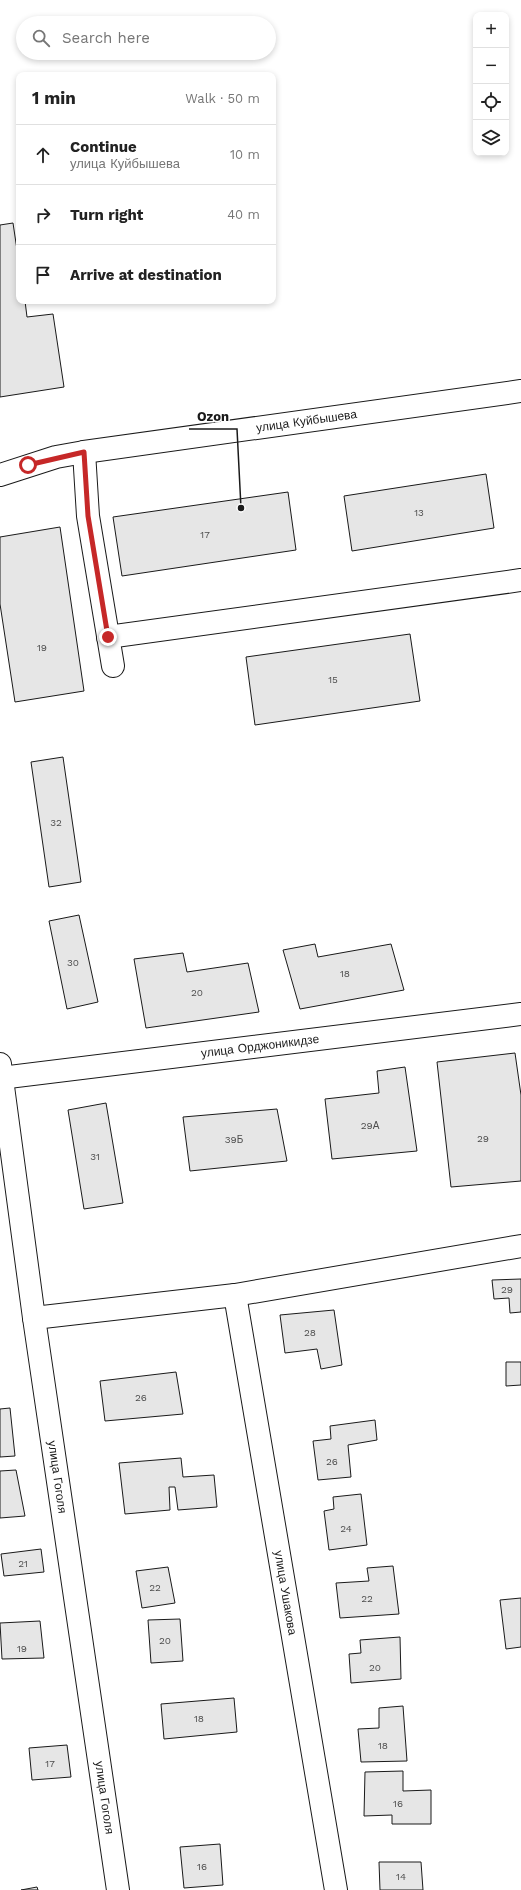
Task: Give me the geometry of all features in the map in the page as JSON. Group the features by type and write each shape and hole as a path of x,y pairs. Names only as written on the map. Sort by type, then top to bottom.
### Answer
{"street":[{"name":"улица Куйбышева","path":"0,475 56,457 84,452 521,391"},
{"path":"84,452 88,516 113,666"},
{"path":"108,637 521,580"},
{"name":"улица Орджоникидзе","path":"1,1073 521,1014"},
{"name":"улица Гоголя","path":"1,1073 34,1318 118,1890"},
{"path":"34,1318 235,1294 521,1246"},
{"name":"улица Ушакова","path":"235,1294 336,1890"}],"building":[{"path":"13,223 16,243 16,304 25,304 27,317 53,314 64,387 0,397 0,225"},
{"path":"486,474 494,528 352,551 344,496"},
{"path":"288,492 296,550 122,576 113,517"},
{"path":"60,527 84,691 15,702 0,604 0,537"},
{"path":"410,634 420,701 255,725 246,657"},
{"path":"63,757 81,882 49,887 31,762"},
{"path":"79,915 98,1002 67,1009 49,921"},
{"path":"315,944 318,957 391,944 404,990 300,1009 283,950"},
{"path":"183,953 187,972 248,963 259,1012 146,1028 134,959"},
{"path":"515,1053 521,1095 521,1181 451,1187 437,1062"},
{"path":"405,1067 417,1151 332,1159 325,1099 379,1093 377,1071"},
{"path":"106,1103 123,1203 84,1209 68,1110"},
{"path":"277,1109 287,1161 190,1171 183,1117"},
{"path":"521,1279 521,1312 510,1313 509,1298 494,1299 492,1280"},
{"path":"334,1310 342,1365 321,1369 317,1349 285,1353 280,1315"},
{"path":"506,1362 521,1362 521,1385 506,1386"},
{"path":"176,1372 183,1414 105,1421 100,1381"},
{"path":"10,1408 15,1456 0,1457 0,1409"},
{"path":"375,1420 377,1440 348,1445 351,1477 318,1480 313,1441 331,1439 330,1426"},
{"path":"181,1458 183,1477 214,1475 217,1507 178,1510 175,1487 169,1487 170,1510 125,1514 119,1463"},
{"path":"16,1470 25,1516 0,1518 0,1471"},
{"path":"361,1494 367,1545 329,1550 324,1511 334,1509 333,1497"},
{"path":"41,1549 44,1572 4,1576 1,1554"},
{"path":"393,1566 399,1614 340,1618 336,1583 369,1581 367,1568"},
{"path":"168,1567 175,1603 142,1608 136,1571"},
{"path":"521,1598 521,1647 506,1649 500,1600"},
{"path":"180,1619 183,1661 151,1663 148,1620"},
{"path":"40,1621 44,1658 2,1659 0,1623"},
{"path":"400,1637 401,1679 351,1683 349,1654 361,1653 360,1640"},
{"path":"234,1698 237,1732 164,1739 161,1704"},
{"path":"403,1706 407,1761 361,1762 358,1729 379,1728 379,1708"},
{"path":"67,1745 71,1777 32,1780 29,1748"},
{"path":"403,1771 403,1791 431,1790 431,1824 392,1824 392,1815 364,1816 365,1772"},
{"path":"220,1844 223,1885 184,1888 180,1847"},
{"path":"379,1862 421,1862 423,1890 380,1890"},
{"path":"37,1887 38,1890 21,1890"}],"place":[{"name":"Ozon","path":"241,508"}],"route":[{"path":"28,465 56,457 84,452 88,516 108,637"}]}
